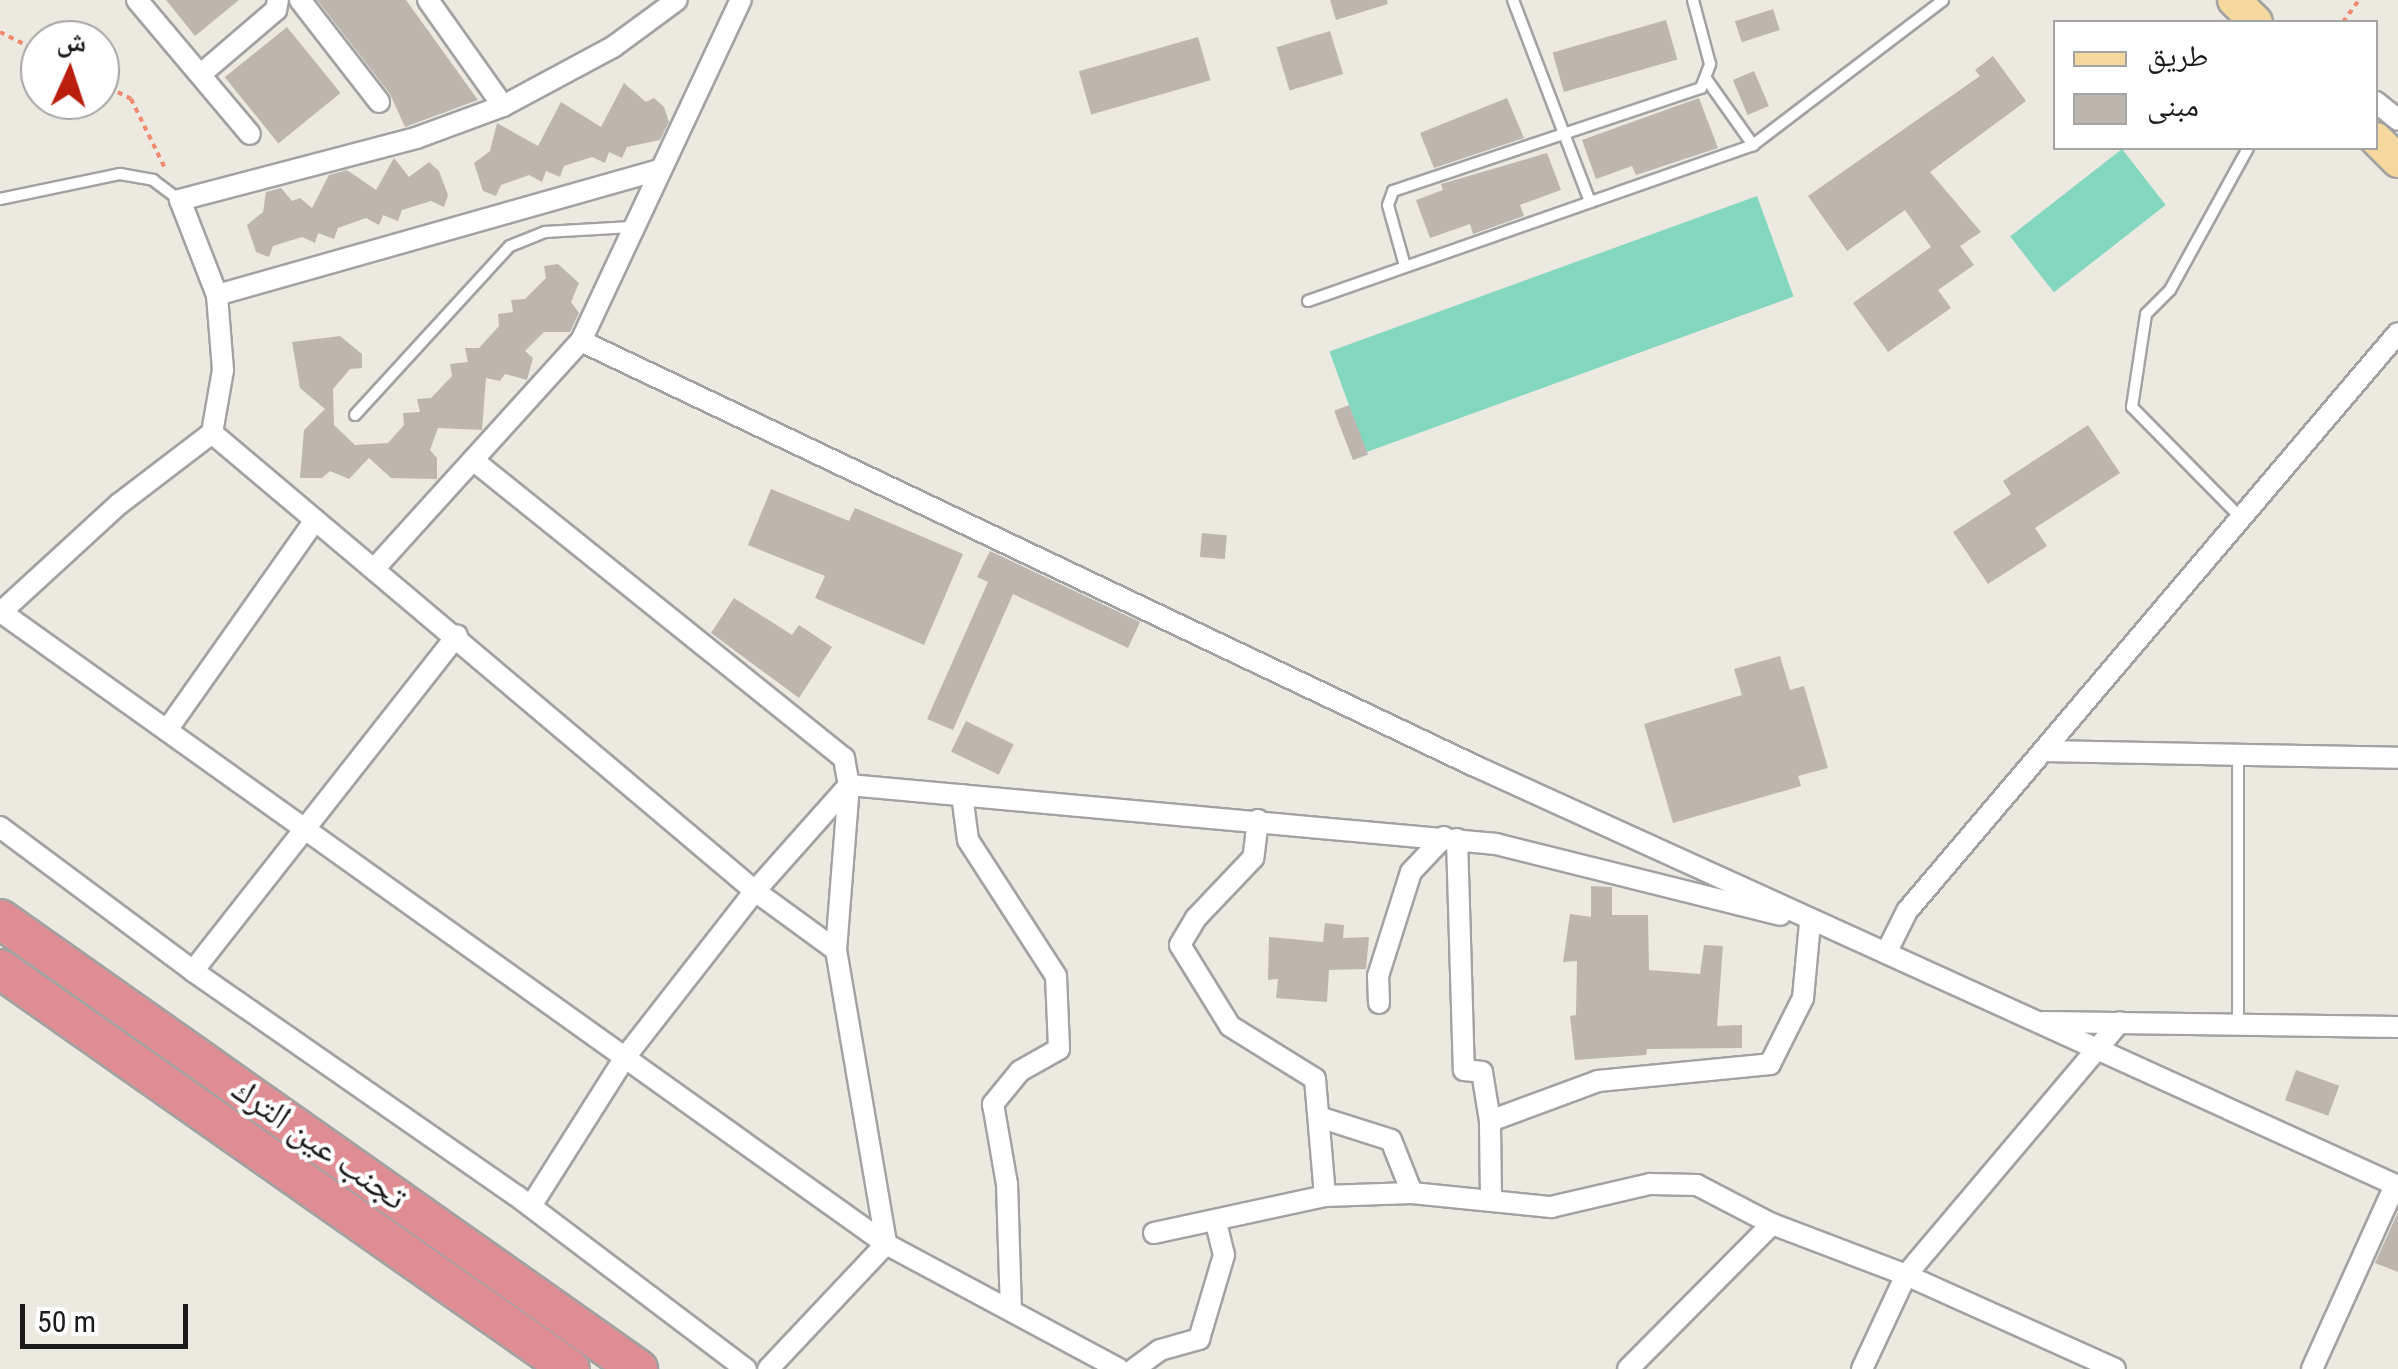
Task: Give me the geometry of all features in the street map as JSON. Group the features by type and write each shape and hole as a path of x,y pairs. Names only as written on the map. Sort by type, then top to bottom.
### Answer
{"highway":[{"name":"تجنب عين الترك","path":"0,919 638,1369"},
{"name":"تجنب عين الترك","path":"0,969 570,1369"}],"main road":[{"path":"2234,0 2254,20"},
{"path":"2378,141 2398,161"}],"street":[{"path":"137,0 250,134"},
{"path":"202,74 276,10 278,0"},
{"path":"300,0 379,102"},
{"path":"428,0 504,106"},
{"path":"676,0 612,48 504,106 416,138 180,200 217,296 223,370 212,434 105,516 0,613 886,1244 1120,1369"},
{"path":"375,568 581,342 631,227 742,0"},
{"path":"2378,104 2398,120"},
{"path":"217,296 660,170"},
{"path":"1886,953 1907,912 2398,333"},
{"path":"581,342 1834,929 2397,1185 2312,1369"},
{"path":"212,434 457,635 756,890 836,950"},
{"path":"472,460 844,758 849,785 836,950 886,1244"},
{"path":"167,730 315,520"},
{"path":"193,971 301,828 457,635"},
{"path":"2044,751 2398,758"},
{"path":"849,785 1450,838 1834,929"},
{"path":"531,1206 626,1056 756,890 849,785"},
{"path":"962,794 968,840 1056,976 1059,1049 1020,1071 994,1104 1007,1184 1011,1309"},
{"path":"1258,820 1253,858 1196,918 1180,945 1230,1026 1315,1079 1313,1104 1322,1118 1326,1196"},
{"path":"0,827 193,971 531,1206 746,1369"},
{"path":"1379,1004 1378,976 1411,872 1450,838"},
{"path":"1450,838 1464,1070 1482,1072 1490,1121 1491,1197"},
{"path":"1490,1121 1598,1081 1770,1064 1803,998 1810,923"},
{"path":"2037,1022 2398,1026"},
{"path":"1862,1369 1906,1276 2102,1050 2120,1022"},
{"path":"1322,1118 1391,1140 1412,1192"},
{"path":"1154,1233 1326,1196 1412,1192 1552,1206 1650,1184 1697,1185 1772,1224 1906,1276 2115,1369"},
{"path":"1134,1369 1160,1350 1199,1339 1224,1255 1216,1222"},
{"path":"1628,1369 1772,1224"},
{"path":"768,1369 886,1244"}],"lane":[{"path":"1513,0 1590,202"},
{"path":"1405,266 1388,204 1393,192 1701,88 1710,64 1693,0"},
{"path":"1308,301 1753,145 1942,0"},
{"path":"1707,80 1753,145"},
{"path":"2242,519 2132,407 2146,314 2170,290 2247,150"},
{"path":"0,198 120,174 154,180 180,200"},
{"path":"355,415 510,246 545,232 631,227"},
{"path":"2238,757 2238,1024"}],"path":[{"path":"120,93 131,99 180,200"}],"green space":[{"path":"2123,150 2166,205 2054,292 2010,236"},
{"path":"1757,196 1794,297 1366,452 1329,352"}],"building":[{"path":"166,0 239,0 195,36"},
{"path":"317,0 406,0 478,100 405,127 390,94"},
{"path":"1330,0 1387,0 1388,4 1336,20"},
{"path":"1773,9 1780,30 1742,42 1735,21"},
{"path":"1666,20 1677,59 1564,92 1553,53"},
{"path":"287,27 340,93 278,143 225,77"},
{"path":"1330,31 1343,74 1290,90 1276,47"},
{"path":"1198,37 1210,80 1091,114 1079,71"},
{"path":"1993,56 2026,101 1930,172 1981,232 1960,246 1974,265 1938,290 1951,308 1888,352 1853,303 1931,247 1905,210 1847,251 1808,196 1980,76 1975,70"},
{"path":"1754,71 1769,106 1748,115 1733,80"},
{"path":"624,83 646,102 654,98 664,107 669,122 660,140 627,147 622,158 609,152 605,163 592,157 564,166 560,177 546,171 542,182 529,175 501,185 496,196 483,191 474,163 490,151 497,123 538,146 561,102 601,127"},
{"path":"1507,98 1524,138 1434,168 1420,133"},
{"path":"1699,98 1718,148 1636,175 1632,166 1596,179 1582,140"},
{"path":"1547,153 1561,190 1520,205 1524,216 1473,234 1470,224 1430,238 1416,200 1443,190 1441,184"},
{"path":"394,158 409,177 429,162 439,171 448,195 444,207 431,201 402,210 398,221 383,215 379,225 366,218 338,228 334,239 318,233 315,243 302,237 273,246 269,257 256,252 247,225 263,212 266,192 281,188 292,201 300,198 312,208 329,175 347,170 376,190"},
{"path":"558,264 579,283 571,302 579,313 570,332 544,332 525,351 533,358 527,380 505,374 500,381 486,378 482,430 438,428 430,450 437,458 437,479 391,478 369,458 349,479 330,471 322,478 300,478 304,430 325,409 300,388 292,342 340,336 362,354 362,368 350,369 333,389 334,425 355,445 388,443 404,425 403,413 420,412 417,399 431,398 452,376 450,364 468,362 465,348 479,348 499,326 498,314 513,312 511,300 525,299 546,278 544,266"},
{"path":"1349,405 1368,454 1353,460 1334,411"},
{"path":"2088,425 2120,473 2035,528 2047,546 1988,584 1953,532 2011,494 2003,481"},
{"path":"771,489 849,521 855,508 963,554 924,645 815,598 825,576 748,545"},
{"path":"1202,533 1227,535 1225,559 1200,557"},
{"path":"990,551 1140,622 1128,648 1013,594 953,730 927,719 988,582 977,577"},
{"path":"734,598 792,635 799,625 832,647 799,698 711,633"},
{"path":"1780,656 1790,690 1804,686 1828,768 1798,776 1801,786 1673,823 1644,724 1742,695 1734,669"},
{"path":"966,721 1014,744 999,775 951,752"},
{"path":"1591,886 1612,887 1612,915 1648,915 1649,970 1700,974 1704,945 1723,946 1717,1026 1742,1025 1742,1048 1647,1049 1646,1055 1575,1060 1570,1016 1576,1015 1577,961 1563,962 1570,914 1591,917"},
{"path":"1325,923 1344,925 1343,938 1369,937 1366,969 1329,970 1327,1002 1276,998 1278,979 1268,980 1269,937 1323,942"},
{"path":"2296,1070 2339,1086 2328,1116 2285,1100"},
{"path":"2398,1212 2398,1272 2375,1263"}]}
